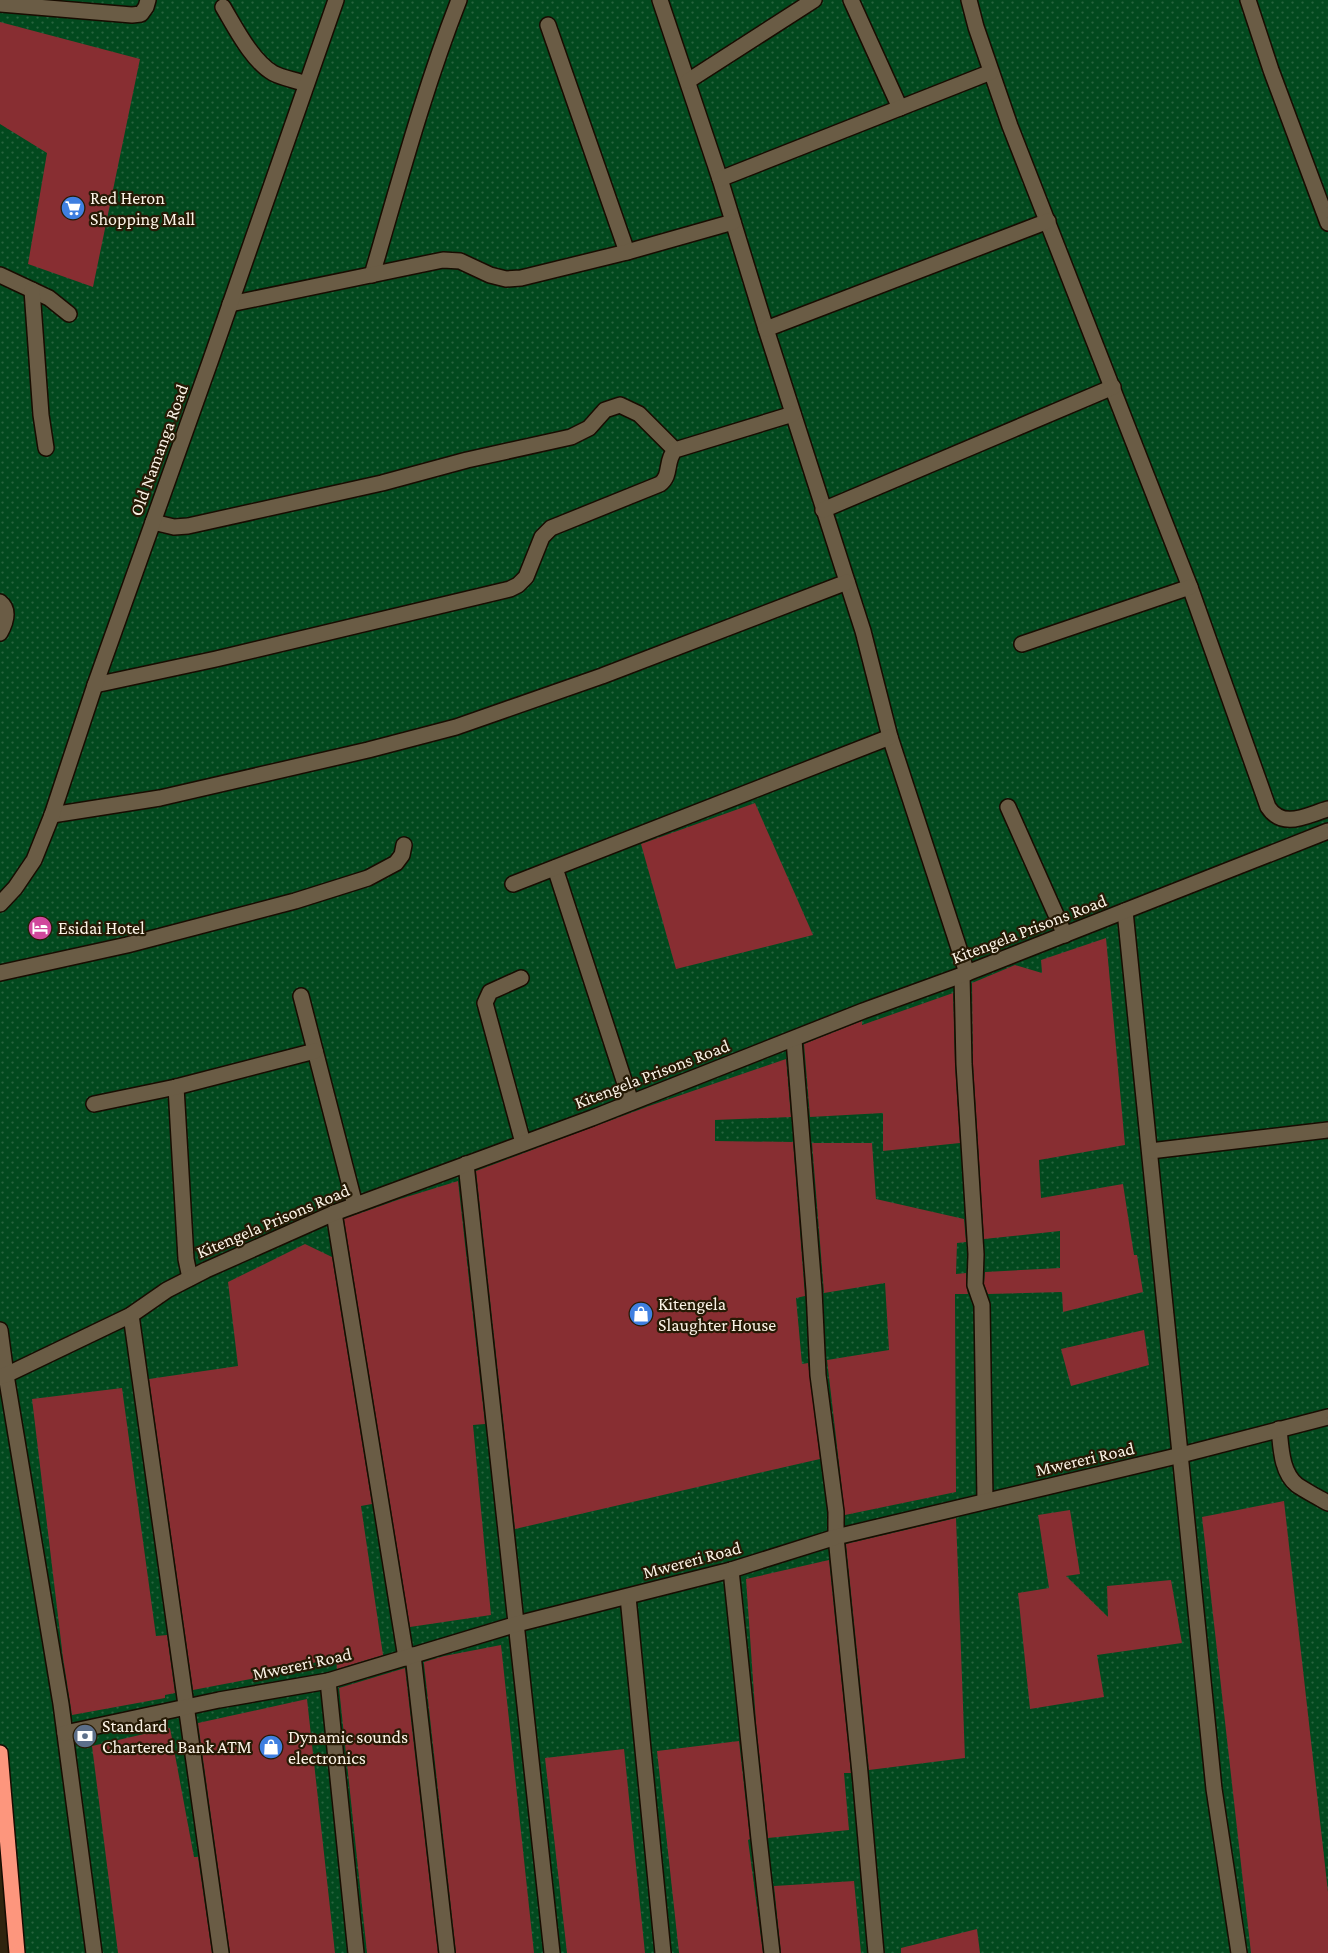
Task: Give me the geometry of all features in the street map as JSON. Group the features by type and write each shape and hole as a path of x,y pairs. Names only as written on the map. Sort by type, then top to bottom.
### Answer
{"highway":[{"path":"0,1753 17,1953"}],"street":[{"path":"0,4 132,15 142,14 148,0"},
{"name":"Old Namanga Road","path":"0,904 15,888 34,860 52,815 95,685 336,0"},
{"path":"372,275 422,108 459,0"},
{"path":"660,0 720,179 863,632 890,737 965,974 964,1064 976,1254 975,1285 982,1305 985,1502"},
{"path":"688,81 814,0"},
{"path":"852,0 900,108"},
{"path":"969,0 991,72 1190,586 1268,807 1279,819 1285,820 1295,819 1328,808"},
{"path":"1248,0 1271,70 1328,223"},
{"path":"223,7 241,38 255,56 272,72 306,84"},
{"path":"548,25 627,252"},
{"path":"720,179 991,72"},
{"path":"766,329 1048,221"},
{"path":"230,304 443,260 460,261 490,275 506,279 521,278 627,252 733,222"},
{"path":"0,275 49,298 69,314"},
{"path":"32,290 41,415 46,448"},
{"path":"824,510 1113,387"},
{"path":"153,522 174,527 188,526 372,485 467,460 571,437 589,428 605,410 620,405 639,414 675,450"},
{"path":"95,685 216,659 510,589 518,585 526,577 542,537 551,528 660,484 665,480 668,473 669,459 675,450 793,414"},
{"path":"52,815 160,798 368,750 456,727 602,676 847,582"},
{"path":"1022,644 1190,586"},
{"path":"0,602 6,609 6,619 0,633"},
{"path":"514,884 890,737"},
{"path":"1008,807 1065,935"},
{"name":"Kitengela Prisons Road","path":"3,1376 131,1315 168,1290 190,1278 334,1213 794,1040 863,1011 965,974 1328,831"},
{"path":"0,973 128,945 295,901 360,881 386,870 396,863 402,855 404,845"},
{"path":"555,868 631,1102"},
{"path":"1125,911 1214,1788 1239,1953"},
{"path":"521,978 490,992 485,1003 523,1143"},
{"path":"301,996 356,1205"},
{"path":"794,1040 814,1290 818,1375 836,1512 836,1537 876,1953"},
{"path":"94,1104 176,1087 315,1051"},
{"path":"176,1087 186,1259 190,1278"},
{"path":"1150,1151 1328,1130"},
{"path":"466,1164 552,1953"},
{"path":"334,1213 409,1656 447,1953"},
{"path":"131,1315 221,1953"},
{"path":"0,1330 3,1376 65,1734 94,1953"},
{"name":"Mwereri Road","path":"65,1734 186,1707 328,1680 517,1624 731,1570 836,1537 1181,1455 1328,1417"},
{"path":"1279,1429 1283,1459 1289,1475 1297,1485 1328,1503"},
{"path":"731,1570 772,1953"},
{"path":"628,1597 663,1953"},
{"path":"328,1680 356,1953"}],"green space":[{"path":"0,0 1328,0 1328,1953 17,1953 0,1753"}],"building":[{"name":"Red Heron Shopping Mall","path":"0,22 140,59 93,287 28,264 47,153 0,124"},
{"path":"755,803 813,935 676,969 641,844"},
{"path":"1106,938 1125,1145 1039,1160 1041,1198 1123,1184 1134,1255 1137,1255 1143,1292 1063,1312 1062,1292 988,1294 984,1284 985,1272 1060,1268 1060,1231 984,1239 973,1064 972,983 1015,965 1042,973 1041,960"},
{"path":"953,993 960,1143 883,1151 883,1113 810,1117 804,1044 862,1021 862,1025"},
{"name":"Kitengela Slaughter House","path":"786,1059 791,1117 715,1120 715,1141 793,1142 805,1296 796,1298 802,1364 808,1363 820,1459 515,1529 476,1171 649,1106"},
{"path":"812,1143 872,1143 876,1199 964,1219 966,1242 957,1243 956,1274 966,1273 968,1294 955,1294 956,1492 845,1515 827,1360 889,1350 885,1283 824,1293"},
{"path":"458,1181 485,1424 473,1425 491,1615 410,1627 344,1219"},
{"path":"305,1244 332,1257 372,1504 361,1506 383,1655 337,1669 336,1658 267,1673 267,1676 193,1690 149,1379 238,1366 228,1282"},
{"path":"1144,1330 1149,1365 1071,1386 1061,1349"},
{"path":"122,1388 156,1636 167,1635 175,1693 165,1695 165,1698 72,1715 63,1658 32,1399"},
{"path":"1284,1501 1328,1892 1328,1953 1251,1953 1202,1517"},
{"path":"1070,1510 1080,1574 1066,1576 1108,1617 1107,1586 1171,1580 1182,1643 1097,1655 1104,1697 1030,1709 1018,1593 1049,1588 1038,1515"},
{"path":"956,1518 965,1758 869,1770 846,1544"},
{"path":"829,1560 851,1773 844,1773 849,1830 768,1838 756,1723 746,1579"},
{"path":"501,1645 534,1953 456,1953 424,1662 444,1656"},
{"path":"405,1668 438,1953 367,1953 339,1688"},
{"path":"307,1699 335,1953 230,1953 198,1723"},
{"path":"170,1728 194,1857 198,1857 212,1953 118,1953 92,1746"},
{"path":"739,1741 750,1839 748,1840 763,1953 679,1953 657,1751"},
{"path":"624,1749 645,1953 567,1953 545,1758"},
{"path":"854,1881 861,1953 781,1953 774,1886"},
{"path":"977,1929 980,1953 901,1953 901,1948"}],"place":[{"name":"Red Heron Shopping Mall","path":"73,208"},
{"name":"Esidai Hotel","path":"40,928"},
{"name":"Kitengela Slaughter House","path":"641,1314"},
{"name":"Standard Chartered Bank ATM","path":"85,1736"},
{"name":"Dynamic sounds electronics","path":"271,1747"}]}
